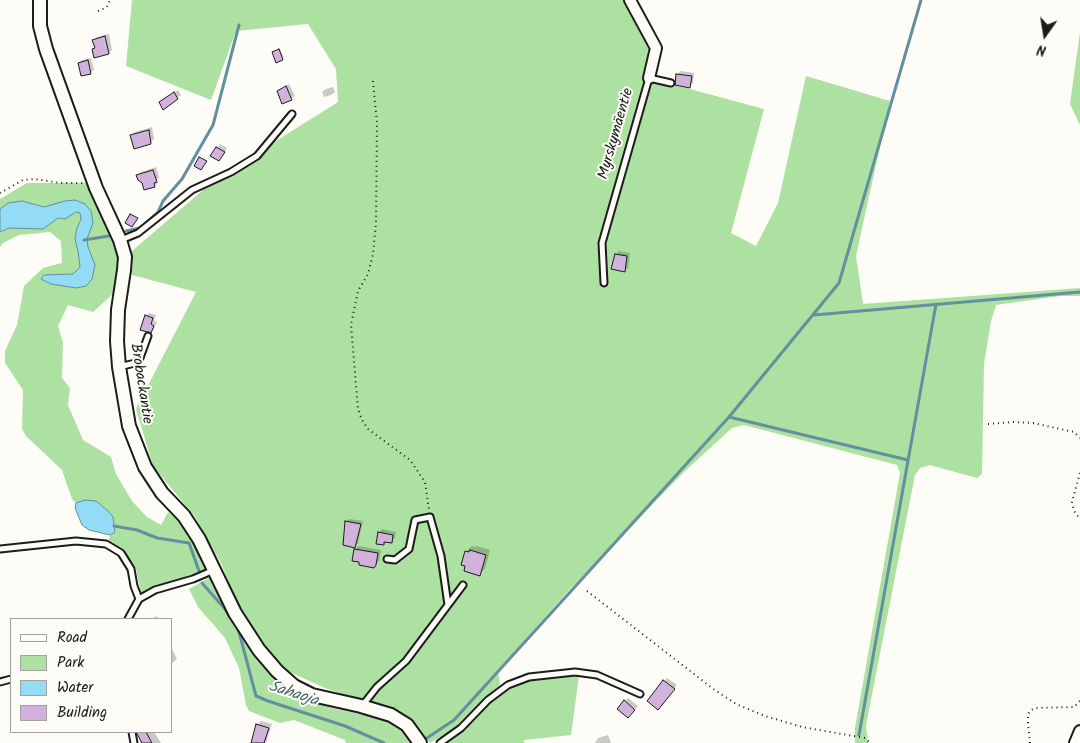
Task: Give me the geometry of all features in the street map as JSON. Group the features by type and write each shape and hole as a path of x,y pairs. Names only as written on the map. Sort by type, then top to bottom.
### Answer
{"street":[{"name":"Brobackantie","path":"40,0 40,26 46,49 94,182 120,240 125,257 118,310 118,367 130,426 145,467 162,493 184,516 200,539 240,620 259,650 277,671 294,686 312,695 391,715 407,725 420,743"},
{"name":"Myrskymäentie","path":"630,0 656,48 649,78"},
{"path":"1075,743 1080,731"}],"lane":[{"path":"649,78 671,83"},
{"name":"Myrskymäentie","path":"604,283 602,243 649,78"},
{"path":"120,240 138,233 192,190 231,172 257,156 292,114"},
{"path":"118,367 135,363 140,358 148,336"},
{"path":"387,559 395,560 409,550 415,520 430,517 440,556 448,605"},
{"path":"0,549 76,541 106,544 121,552 130,569 139,599"},
{"path":"129,618 139,599 155,590 193,579 214,570"},
{"path":"361,706 377,687 406,661 463,585"},
{"path":"440,743 461,728 488,700 508,685 529,677 575,672 596,675 640,694"}],"path":[{"path":"98,11 107,7 110,0"},
{"path":"373,81 377,123 376,222 373,254 368,274 358,291 351,325 358,409 368,429 410,460 425,482 430,517"},
{"path":"0,193 23,180 60,183 94,182"},
{"path":"988,424 1033,423 1074,432 1080,438"},
{"path":"1080,473 1072,502 1074,511 1080,519"},
{"path":"588,590 712,688 736,704 784,722 811,729 865,738 870,743"},
{"path":"1030,743 1028,714 1031,710 1036,708 1074,707 1080,701"}],"green space":[{"path":"132,0 630,0 656,48 649,78 764,109 731,233 756,246 778,203 806,76 890,101 856,256 863,304 1080,288 1080,296 1060,296 996,305 991,321 984,364 982,474 977,478 930,465 920,468 915,475 866,725 868,743 855,743 855,728 900,473 897,465 744,425 732,428 685,471 570,589 498,670 500,685 452,730 430,743 400,713 325,688 283,669 240,611 222,565 195,517 153,466 136,409 196,292 132,275 132,251 217,178 338,102 336,69 308,24 236,31 211,100 126,66"},
{"path":"1080,32 1080,125 1070,104"},
{"path":"27,183 86,183 108,224 118,252 119,269 115,292 93,312 68,305 58,326 63,343 62,378 70,388 68,405 83,440 111,457 116,474 132,501 147,517 161,525 168,512 182,523 209,568 141,593 136,569 125,552 108,543 110,535 115,532 113,517 86,500 76,503 72,499 62,470 26,436 22,429 23,390 5,363 5,351 17,325 24,286 43,268 62,263 61,241 50,232 19,235 3,243 0,247 0,199"},
{"path":"210,577 245,640 261,662 290,689 331,708 383,719 403,732 412,743 346,743 345,740 294,720 280,723 249,711 246,705 239,668 225,638 198,607 189,589"},
{"path":"579,676 571,735 524,740 524,743 448,743 494,699 512,688 532,680"}],"water":[{"path":"75,200 85,204 91,211 93,223 87,239 95,265 92,279 86,286 76,288 51,284 41,279 44,275 73,274 80,267 75,239 81,219 80,213 76,212 65,219 58,218 43,229 9,228 0,232 0,209 8,203 22,201 44,207"},
{"path":"85,500 96,501 107,510 113,517 115,532 110,535 89,530 82,525 75,508 76,503"}],"building":[{"path":"105,36 109,54 94,58 92,49 95,48 92,40"},
{"path":"279,49 283,60 276,63 272,52"},
{"path":"88,60 91,74 81,76 78,63"},
{"path":"676,74 692,76 690,88 675,85"},
{"path":"286,86 292,100 282,104 277,91"},
{"path":"174,92 178,99 163,110 159,102"},
{"path":"149,130 151,144 134,149 130,135"},
{"path":"216,147 225,152 219,161 210,156"},
{"path":"199,157 207,161 201,170 194,166"},
{"path":"153,170 157,182 154,183 155,187 144,190 142,183 136,175"},
{"path":"130,214 138,218 132,227 125,223"},
{"path":"615,254 627,256 625,272 611,269"},
{"path":"145,315 153,318 151,324 154,326 151,333 140,330"},
{"path":"345,521 361,524 355,548 343,545"},
{"path":"378,532 393,535 392,543 376,544"},
{"path":"354,549 378,553 374,568 359,565 359,562 352,561"},
{"path":"470,550 486,555 480,576 464,571 465,566 461,565 465,551 469,552"},
{"path":"663,680 675,689 658,710 647,701"},
{"path":"624,700 635,710 628,718 617,709"},
{"path":"256,724 269,728 264,743 251,743"},
{"path":"137,733 147,733 152,743 142,743"}],"waterway":[{"path":"427,738 454,720 729,417 839,283 921,0"},
{"path":"126,231 140,228 158,212 163,201 182,179 213,125 239,25"},
{"path":"84,240 109,236"},
{"path":"814,315 1080,292"},
{"path":"859,735 936,304"},
{"path":"729,417 908,460"},
{"name":"Sahaoja","path":"114,526 137,530 157,538 189,543 199,571"},
{"name":"Sahaoja","path":"202,583 230,617"},
{"name":"Sahaoja","path":"238,628 256,696 345,726 384,743"}]}
